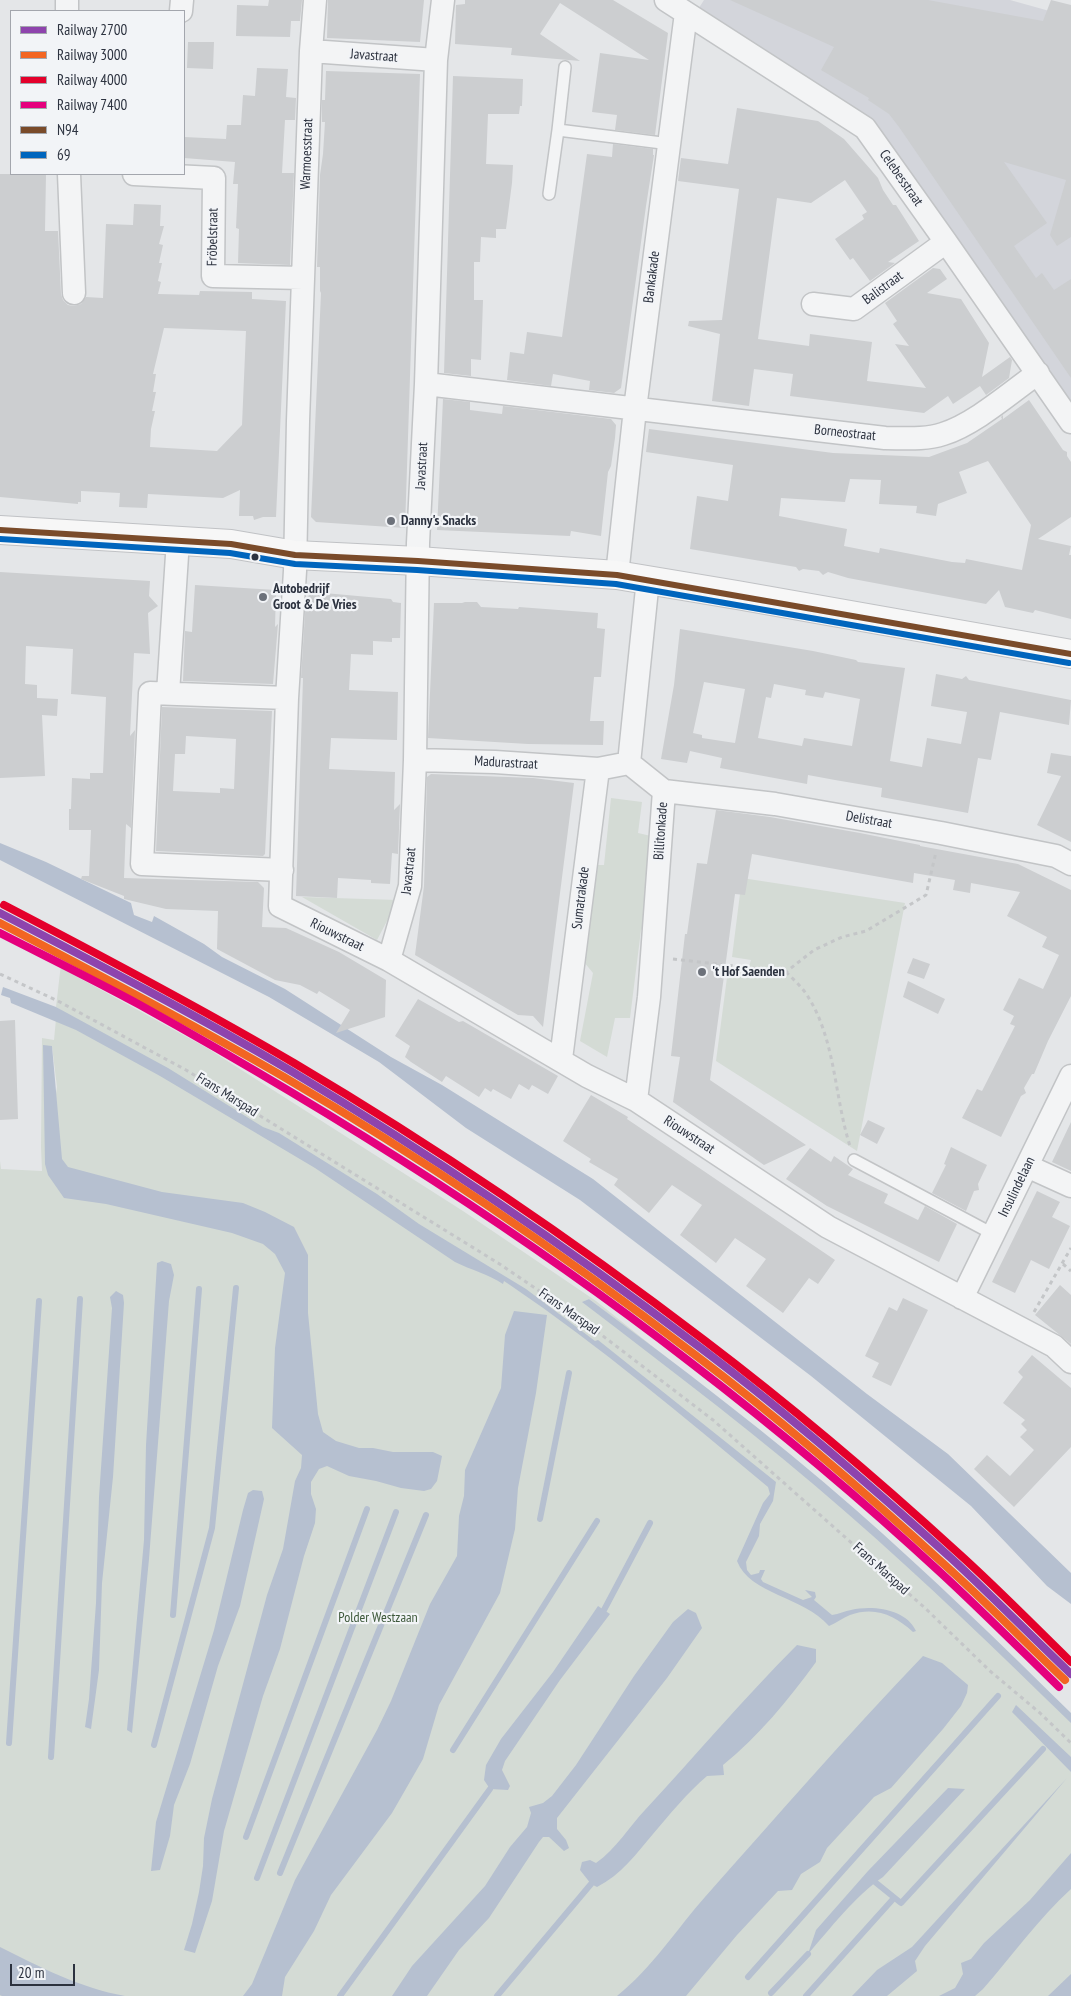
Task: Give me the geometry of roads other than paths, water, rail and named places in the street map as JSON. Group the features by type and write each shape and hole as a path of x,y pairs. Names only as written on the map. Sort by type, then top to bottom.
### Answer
{"main road":[{"path":"0,530 231,544 295,555 418,561 617,575 1071,654"}],"street":[{"name":"Warmoesstraat","path":"301,917 280,906 287,698 295,555 311,52 315,0"},
{"name":"Javastraat","path":"389,960 410,886 415,760 418,561 426,384 436,60 443,0"},
{"name":"Celebesstraat","path":"666,0 865,128 1071,422"},
{"name":"Bankakade","path":"617,575 635,409 686,13"},
{"name":"Javastraat","path":"311,52 436,60"},
{"path":"69,175 74,293"},
{"name":"Fröbelstraat","path":"174,175 214,178 213,276 303,278"},
{"name":"Balistraat","path":"813,304 854,309 946,242"},
{"name":"Borneostraat","path":"635,409 885,438 916,438 943,434 967,423 1038,373"},
{"path":"426,384 635,409"},
{"path":"168,693 178,540"},
{"path":"598,768 629,762 648,579"},
{"path":"282,870 142,864 150,693 287,698"},
{"name":"Madurastraat","path":"415,760 598,768"},
{"name":"Billitonkade","path":"629,762 664,791 650,997 636,1100"},
{"name":"Sumatrakade","path":"561,1059 598,768"},
{"name":"Delistraat","path":"664,791 774,804 941,833 1056,856 1071,864"},
{"name":"Riouwstraat","path":"301,917 389,960 561,1059 587,1076 636,1100 828,1227 1054,1346 1071,1362"},
{"name":"Insulindelaan","path":"962,1298 1071,1076"},
{"path":"1027,1166 1071,1186"}],"lane":[{"path":"549,194 566,67"},
{"path":"558,130 670,144"},
{"path":"854,1160 993,1234"}],"water":[{"path":"0,843 46,862 131,903 134,915 152,922 154,916 204,944 222,957 285,989 391,1057 442,1085 593,1179 867,1394 948,1454 1071,1573 1071,1604 1047,1586 971,1506 811,1376 580,1200 466,1128 379,1062 269,997 0,860"},
{"path":"3,987 56,1007 168,1068 263,1127 279,1133 377,1194 419,1224 526,1289 595,1341 598,1340 776,1482 773,1501 760,1524 759,1536 746,1562 747,1570 751,1575 759,1573 760,1570 765,1570 761,1579 763,1582 803,1600 812,1597 805,1590 815,1592 816,1597 814,1600 832,1615 849,1610 869,1608 888,1610 905,1618 916,1631 913,1632 892,1617 877,1612 859,1612 829,1626 805,1608 765,1589 753,1581 737,1561 763,1503 770,1494 768,1487 641,1383 576,1332 504,1281 503,1284 455,1262 315,1168 160,1076 76,1030 11,1003 10,998 1,995"},
{"path":"43,1045 52,1046 62,1159 68,1167 162,1192 243,1203 294,1227 308,1255 308,1313 318,1414 323,1432 336,1441 359,1448 373,1448 393,1452 433,1452 442,1456 437,1481 431,1489 424,1491 401,1488 349,1476 327,1466 319,1469 311,1482 311,1494 316,1509 315,1523 304,1556 280,1649 263,1696 224,1831 212,1901 195,1953 184,1950 199,1892 203,1866 204,1838 212,1799 267,1595 283,1549 295,1481 301,1468 302,1455 272,1428 275,1348 285,1273 275,1254 263,1244 232,1233 106,1204 64,1198 48,1175 45,1164"},
{"path":"162,1261 171,1264 174,1275 169,1301 149,1559 132,1733 127,1730 144,1540 146,1445 157,1263"},
{"path":"116,1291 123,1295 124,1303 113,1477 102,1583 99,1670 91,1729 85,1727 89,1699 96,1603 99,1497 112,1308 110,1297"},
{"path":"589,1299 758,1428 856,1510 911,1559 1071,1713 1071,1723 989,1643 877,1539 750,1432 582,1302"},
{"path":"514,1311 547,1315 536,1393 518,1488 515,1529 500,1593 439,1705 423,1759 392,1813 331,1895 314,1931 285,1977 282,1996 243,1996 252,1984 295,1880 377,1730 391,1701 430,1604 457,1556 459,1516 464,1496 465,1470 501,1388 505,1335"},
{"path":"253,1490 262,1491 264,1499 240,1606 218,1666 190,1764 174,1805 170,1836 160,1870 151,1871 156,1822 214,1630 243,1510 248,1493"},
{"path":"598,1606 610,1614 560,1680 505,1761 502,1770 510,1786 508,1790 490,1789 484,1780 486,1765 501,1739 553,1672"},
{"path":"688,1609 696,1613 702,1628 667,1678 557,1818 557,1829 566,1840 569,1848 564,1851 549,1837 543,1837 489,1918 459,1950 427,1996 392,1996 412,1966 485,1886 510,1847 527,1827 531,1813 529,1807 543,1803 552,1796 576,1765 634,1676 673,1622"},
{"path":"797,1645 816,1649 816,1662 772,1717 723,1765 724,1775 707,1776 679,1804 621,1870 597,1887 591,1884 580,1870 582,1862 590,1860 596,1863 610,1851 739,1706"},
{"path":"923,1656 942,1663 968,1685 967,1693 961,1706 943,1729 891,1788 874,1797 827,1848 820,1862 801,1874 792,1890 778,1891 737,1935 686,1996 617,1996 652,1962 705,1897 867,1715"},
{"path":"1016,1705 1071,1757 1071,1772 1012,1712"},
{"path":"1067,1778 925,1946 915,1961 917,1971 887,1996 852,1996 877,1970 912,1947"},
{"path":"948,1788 965,1789 883,1877 853,1903 808,1954 816,1930 868,1871"},
{"path":"1071,1853 1071,1889 1037,1925 983,1989 975,1996 939,1996 955,1988 963,1974 961,1963 971,1959 984,1943 1030,1900"},
{"path":"0,1947 76,1982 125,1996 2,1996 0,1995"},
{"path":"1071,1974 1071,1996 1048,1996"}],"waterway":[{"path":"154,1745 212,1528 236,1288"},
{"path":"173,1615 199,1289"},
{"path":"51,1757 80,1299"},
{"path":"9,1743 39,1301"},
{"path":"540,1519 569,1373"},
{"path":"246,1837 367,1509"},
{"path":"257,1878 396,1512"},
{"path":"280,1873 426,1515"},
{"path":"453,1750 597,1521"},
{"path":"604,1610 650,1523"},
{"path":"748,1977 998,1696"},
{"path":"875,1882 901,1903 1043,1749"},
{"path":"340,1996 490,1789"},
{"path":"497,1996 591,1884"},
{"path":"806,1996 894,1898"},
{"path":"771,1993 808,1954"}],"rail line":[{"name":"4000","path":"4,905 186,1002 294,1063 452,1161 605,1266 737,1365 833,1443 972,1565 1071,1662"},
{"name":"2700","path":"0,913 183,1010 291,1071 396,1135 599,1273 731,1371 827,1450 952,1559 1071,1674"},
{"name":"3000","path":"0,923 108,979 284,1077 390,1141 493,1209 595,1280 694,1354 822,1457 961,1580 1065,1680"},
{"name":"7400","path":"0,933 140,1005 282,1087 422,1173 558,1265 690,1362 818,1465 941,1573 1059,1687"}],"place":[{"name":"Danny's Snacks","path":"391,521"},
{"name":"Autobedrijf Groot & De Vries","path":"263,597"},
{"name":"'t Hof Saenden","path":"702,972"}],"park label":[{"name":"Polder Westzaan","path":"378,1618"}]}
